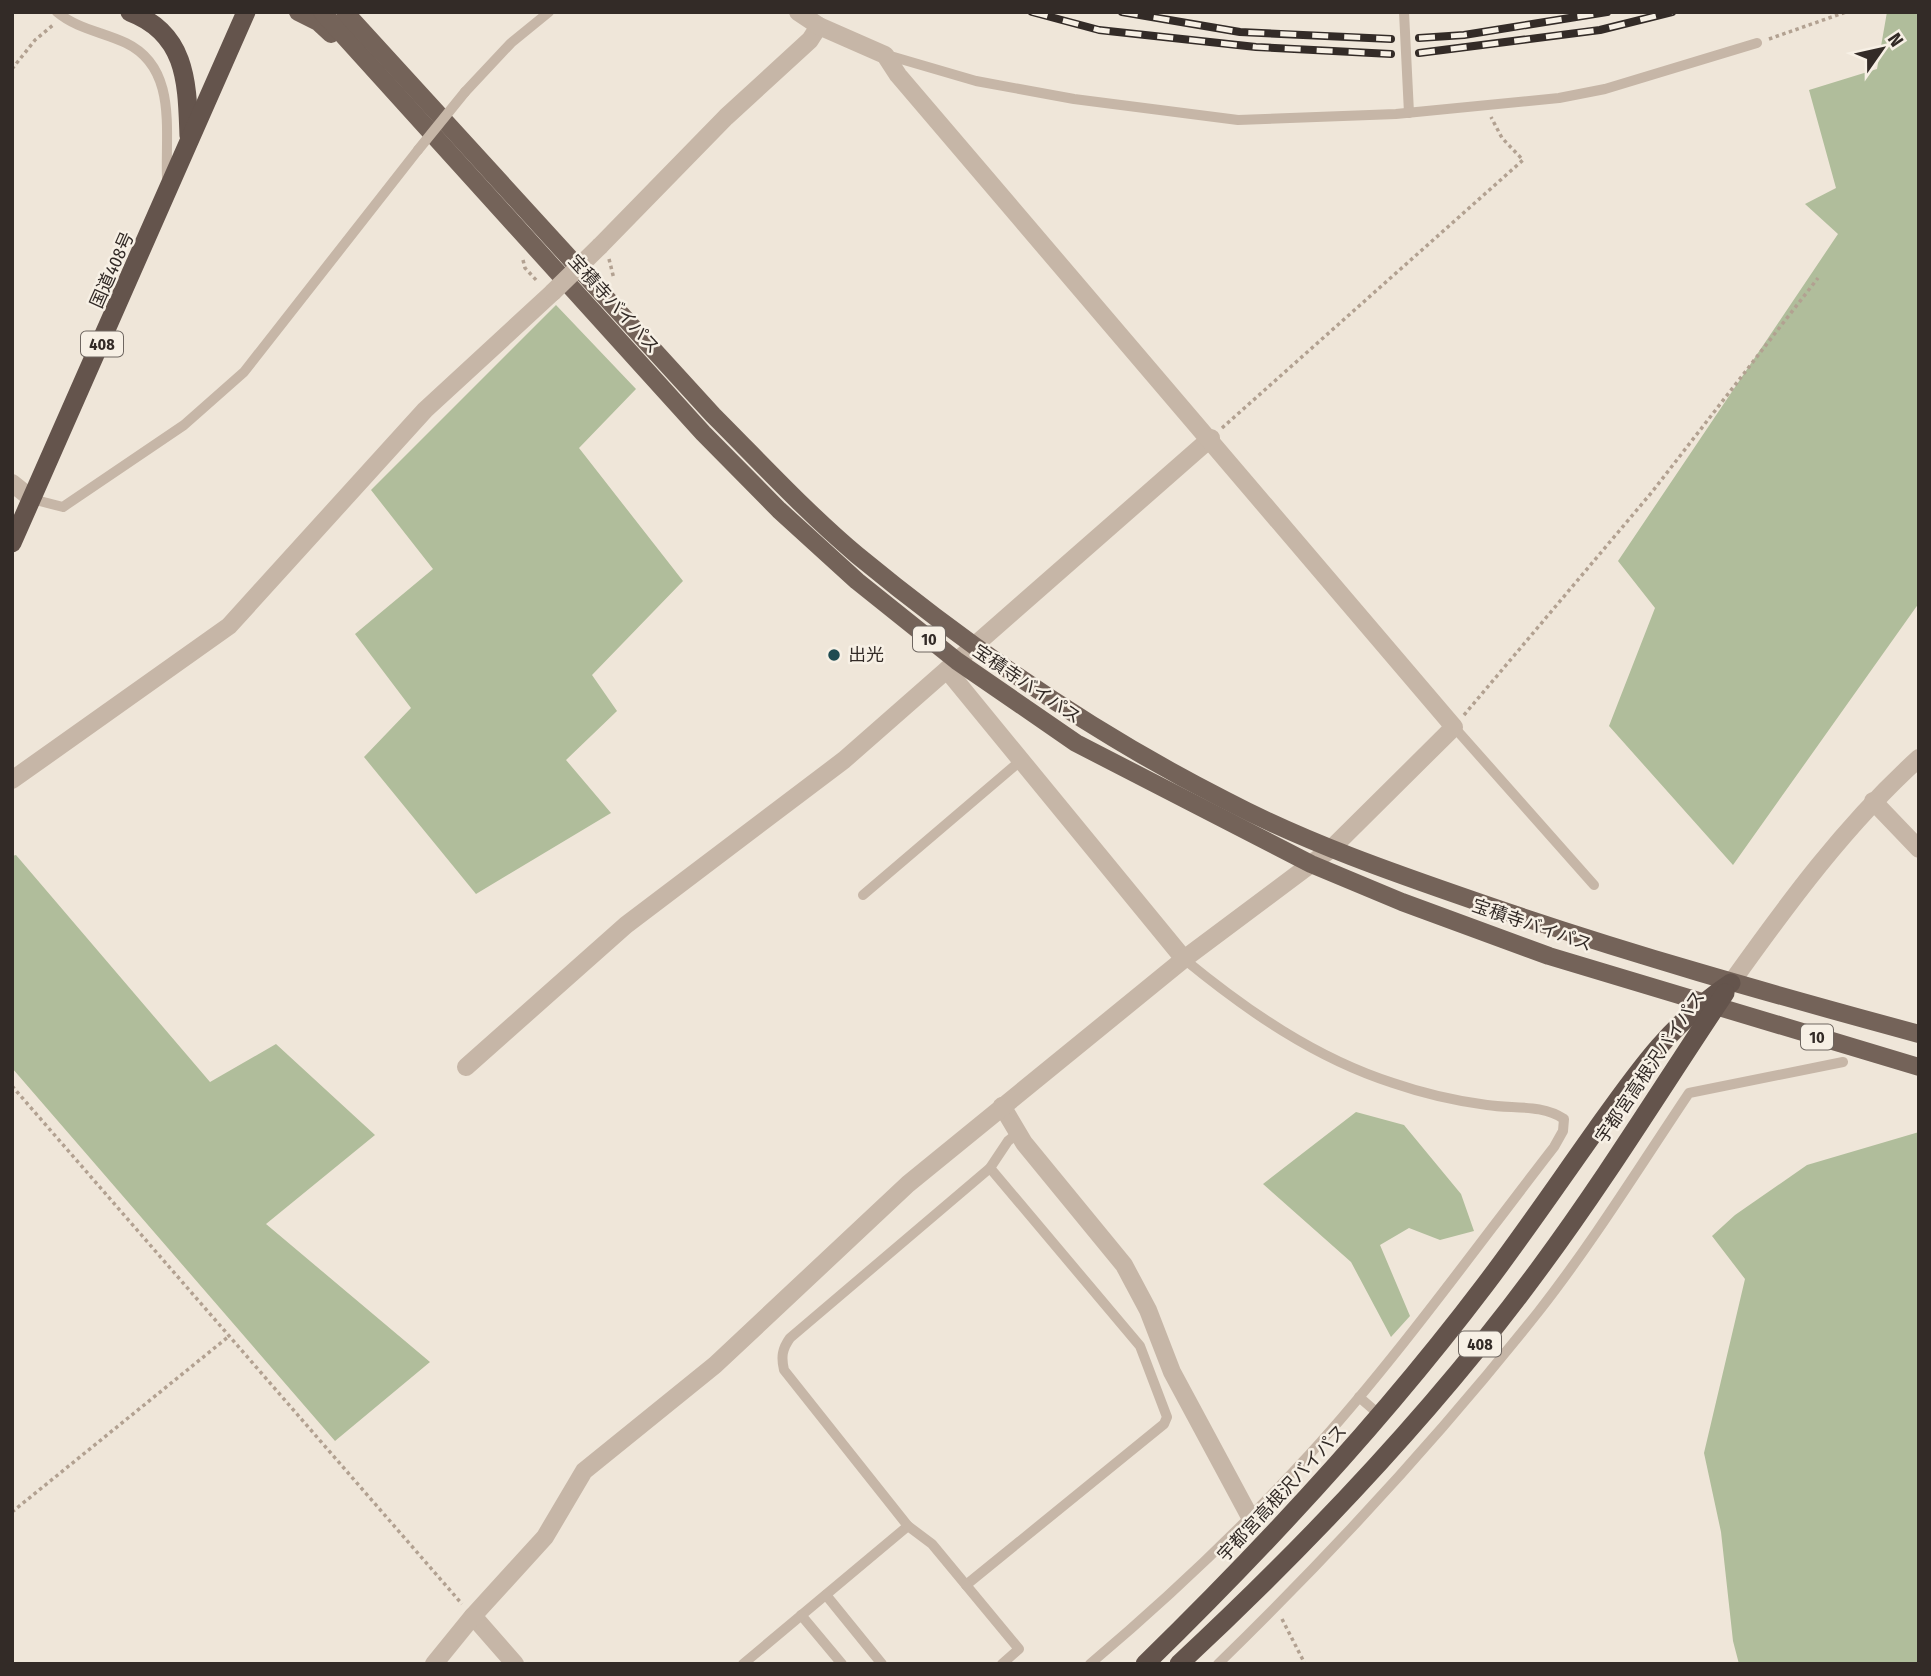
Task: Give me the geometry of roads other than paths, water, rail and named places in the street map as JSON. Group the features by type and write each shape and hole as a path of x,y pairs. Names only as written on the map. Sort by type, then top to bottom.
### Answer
{"highway":[{"path":"130,12 152,24 166,37 185,69 190,144"},
{"name":"国道408号","path":"12,543 167,197 246,12"},
{"name":"宇都宮高根沢バイパス","path":"1145,1664 1245,1566 1381,1416 1485,1286 1653,1050 1731,983"},
{"name":"宇都宮高根沢バイパス","path":"1179,1664 1274,1572 1381,1460 1492,1330 1549,1255 1709,1004"}],"main road":[{"path":"298,12 318,22 359,65 385,83"},
{"name":"宝積寺バイパス","path":"323,12 703,433 779,510 952,666 1076,743 1311,864 1402,902 1549,956 1919,1067"},
{"name":"宝積寺バイパス","path":"345,12 713,415 855,553 974,646 1119,742 1225,801 1369,865 1540,923 1731,983 1919,1034"}],"street":[{"path":"434,1664 473,1616 545,1537 584,1471 715,1365 908,1184 1184,959 1331,849 1454,727 1211,438 898,75 885,55 819,26 798,12"},
{"path":"12,780 229,626 425,410 549,290 603,248 726,117 810,40 819,26"},
{"path":"466,1067 626,925 844,760 1211,438"},
{"path":"12,483 33,499"},
{"path":"952,666 1019,762 1184,959"},
{"path":"1731,983 1795,896 1873,801 1919,758"},
{"path":"1873,801 1919,849"},
{"path":"1002,1106 1018,1133 1124,1265 1148,1310 1172,1372 1250,1517"},
{"path":"473,1616 515,1664"}],"lane":[{"path":"33,499 64,507 207,408 244,372 465,92 511,43 549,12"},
{"path":"1404,12 1409,113"},
{"path":"60,14 126,43 140,52 162,85 168,125 167,197"},
{"path":"885,55 976,81 1146,111 1238,120 1409,113 1559,98 1605,89 1757,43"},
{"path":"1454,727 1594,885"},
{"path":"863,895 1019,762"},
{"path":"1090,1664 1144,1618 1250,1517 1359,1397 1554,1147 1563,1131 1564,1119 1552,1111 1487,1105 1393,1084 1327,1056 1282,1031 1184,959"},
{"path":"1218,1664 1334,1550 1540,1309 1689,1093 1843,1062"},
{"path":"1002,1664 1019,1649 932,1544 908,1526 784,1370 783,1348 808,1322 990,1168 1008,1141 1018,1133"},
{"path":"966,1585 1164,1424 1167,1417 1140,1346 990,1168"},
{"path":"1359,1397 1381,1416"},
{"path":"744,1664 908,1526"},
{"path":"826,1595 883,1664"},
{"path":"801,1615 842,1664"}],"railway":[{"path":"1032,12 1099,30 1256,47 1391,54"},
{"path":"1122,12 1240,32 1391,39"},
{"path":"1419,38 1464,35 1607,12"},
{"path":"1419,53 1600,30 1672,12"}],"place":[{"name":"出光","path":"834,655"}]}
